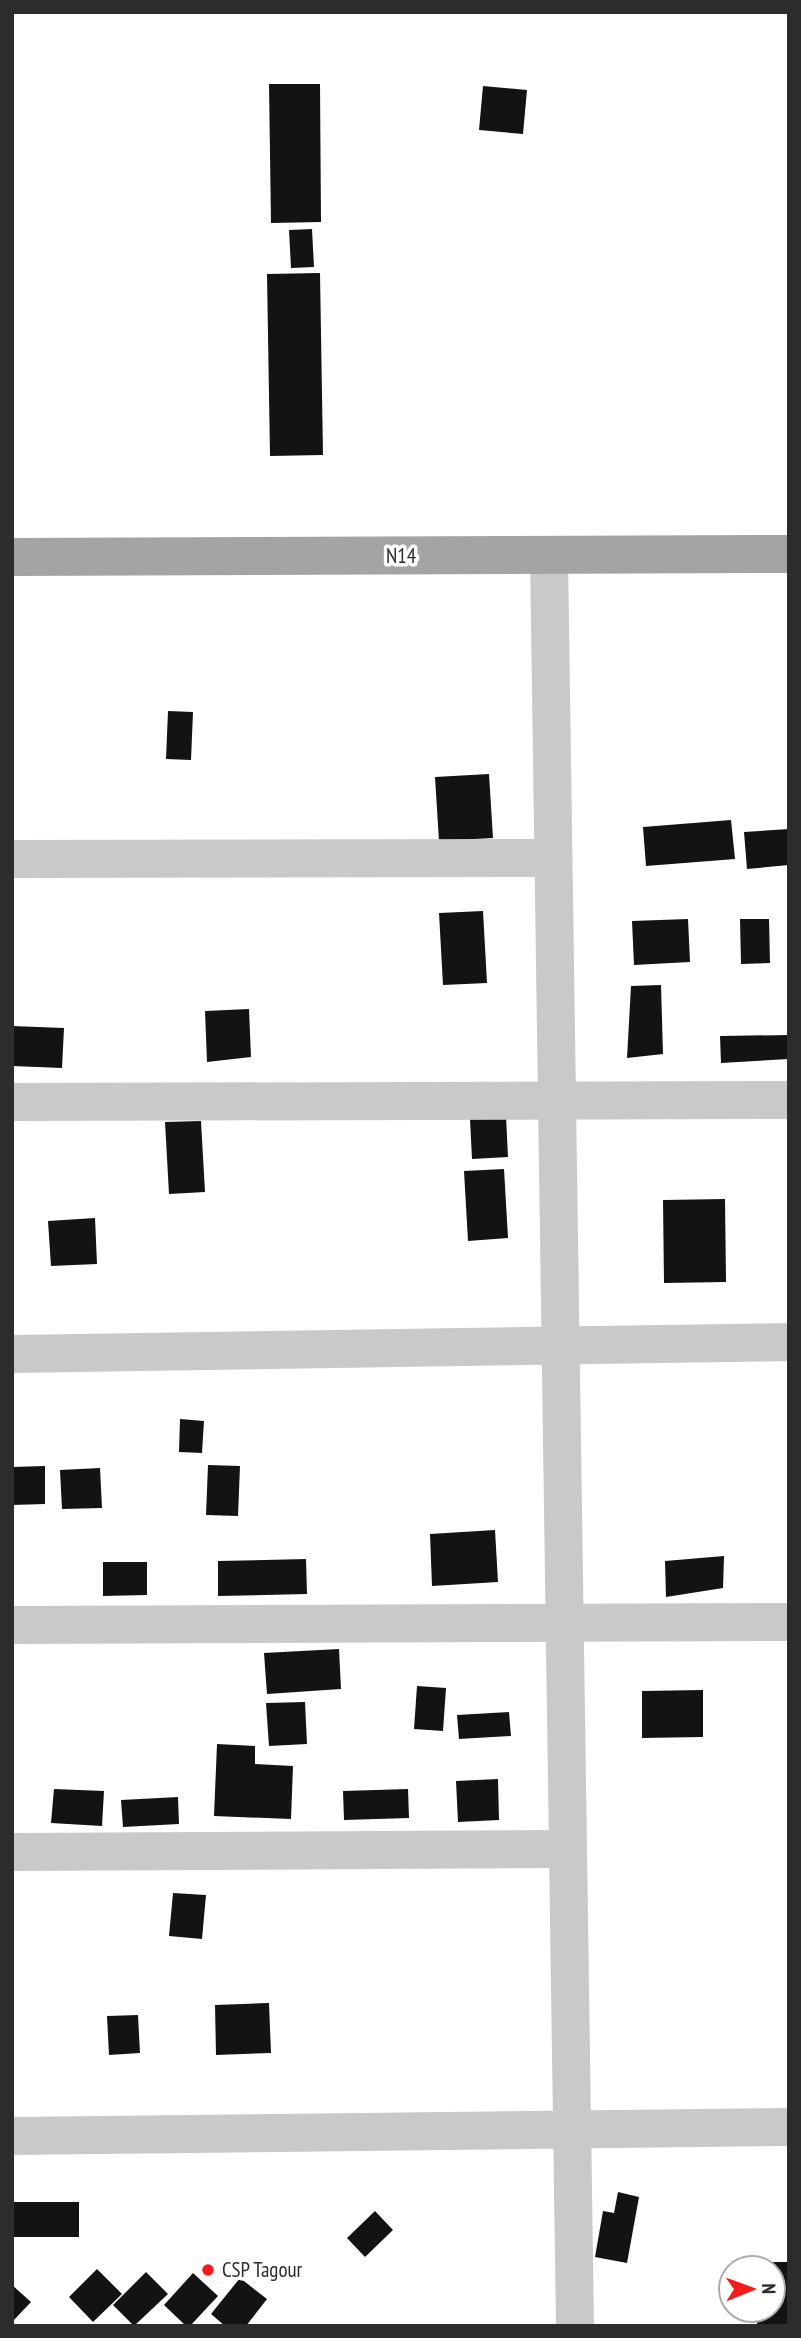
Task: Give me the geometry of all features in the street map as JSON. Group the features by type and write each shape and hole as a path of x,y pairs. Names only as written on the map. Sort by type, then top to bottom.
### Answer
{"main road":[{"name":"N14","path":"12,557 789,554"}],"street":[{"path":"549,555 575,2326"},
{"path":"12,859 553,858"},
{"path":"12,1102 789,1100"},
{"path":"12,1354 560,1348 789,1342"},
{"path":"12,1625 789,1622"},
{"path":"12,1852 568,1849"},
{"path":"12,2136 789,2127"}],"building":[{"path":"269,84 320,84 321,222 271,223"},
{"path":"483,86 527,90 523,134 479,130"},
{"path":"312,229 314,267 291,268 289,230"},
{"path":"320,273 323,455 270,456 267,274"},
{"path":"168,711 193,712 191,760 166,759"},
{"path":"489,774 493,838 439,841 435,777"},
{"path":"731,820 735,859 646,866 643,827"},
{"path":"789,829 789,865 747,869 744,832"},
{"path":"483,911 487,983 443,985 439,913"},
{"path":"688,919 690,962 634,965 632,921"},
{"path":"740,919 769,919 770,963 741,964"},
{"path":"661,985 663,1054 627,1058 631,986"},
{"path":"249,1009 251,1057 207,1062 205,1011"},
{"path":"12,1026 64,1028 62,1068 12,1066"},
{"path":"789,1035 789,1059 721,1063 720,1036"},
{"path":"506,1116 508,1157 472,1159 470,1119"},
{"path":"201,1121 205,1192 169,1194 165,1122"},
{"path":"504,1169 508,1238 468,1241 464,1171"},
{"path":"725,1199 726,1282 664,1283 663,1200"},
{"path":"95,1218 97,1264 51,1266 48,1221"},
{"path":"180,1419 204,1421 202,1453 179,1452"},
{"path":"208,1465 240,1466 238,1516 206,1515"},
{"path":"45,1466 45,1504 12,1505 12,1467"},
{"path":"100,1468 102,1508 62,1509 60,1470"},
{"path":"495,1530 498,1582 432,1586 430,1534"},
{"path":"724,1556 723,1588 666,1597 665,1561"},
{"path":"306,1559 307,1594 218,1596 218,1561"},
{"path":"103,1562 147,1562 147,1595 103,1596"},
{"path":"339,1649 341,1689 267,1694 264,1653"},
{"path":"417,1686 446,1688 443,1731 414,1729"},
{"path":"703,1690 703,1737 642,1738 642,1691"},
{"path":"305,1702 307,1744 269,1746 266,1703"},
{"path":"509,1712 511,1736 459,1739 457,1715"},
{"path":"217,1744 255,1746 255,1764 293,1766 291,1819 214,1816"},
{"path":"498,1779 499,1820 458,1822 456,1781"},
{"path":"54,1789 104,1791 102,1826 51,1823"},
{"path":"408,1789 409,1818 344,1820 343,1791"},
{"path":"178,1797 179,1824 123,1827 121,1800"},
{"path":"173,1893 206,1895 202,1939 169,1936"},
{"path":"269,2003 271,2053 216,2055 215,2005"},
{"path":"138,2015 140,2053 109,2055 107,2016"},
{"path":"618,2192 639,2197 627,2263 595,2257 603,2211 614,2213"},
{"path":"12,2202 79,2202 79,2237 12,2237"},
{"path":"375,2211 393,2230 365,2257 347,2238"},
{"path":"789,2262 789,2326 757,2326 787,2324"},
{"path":"97,2269 122,2294 93,2322 69,2297"},
{"path":"146,2272 168,2294 134,2326 113,2305"},
{"path":"193,2273 218,2296 190,2326 186,2326 164,2305"},
{"path":"240,2278 267,2299 246,2326 225,2326 211,2314"},
{"path":"12,2285 31,2302 12,2322"}],"place":[{"name":"CSP Tagour","path":"208,2270"}]}
